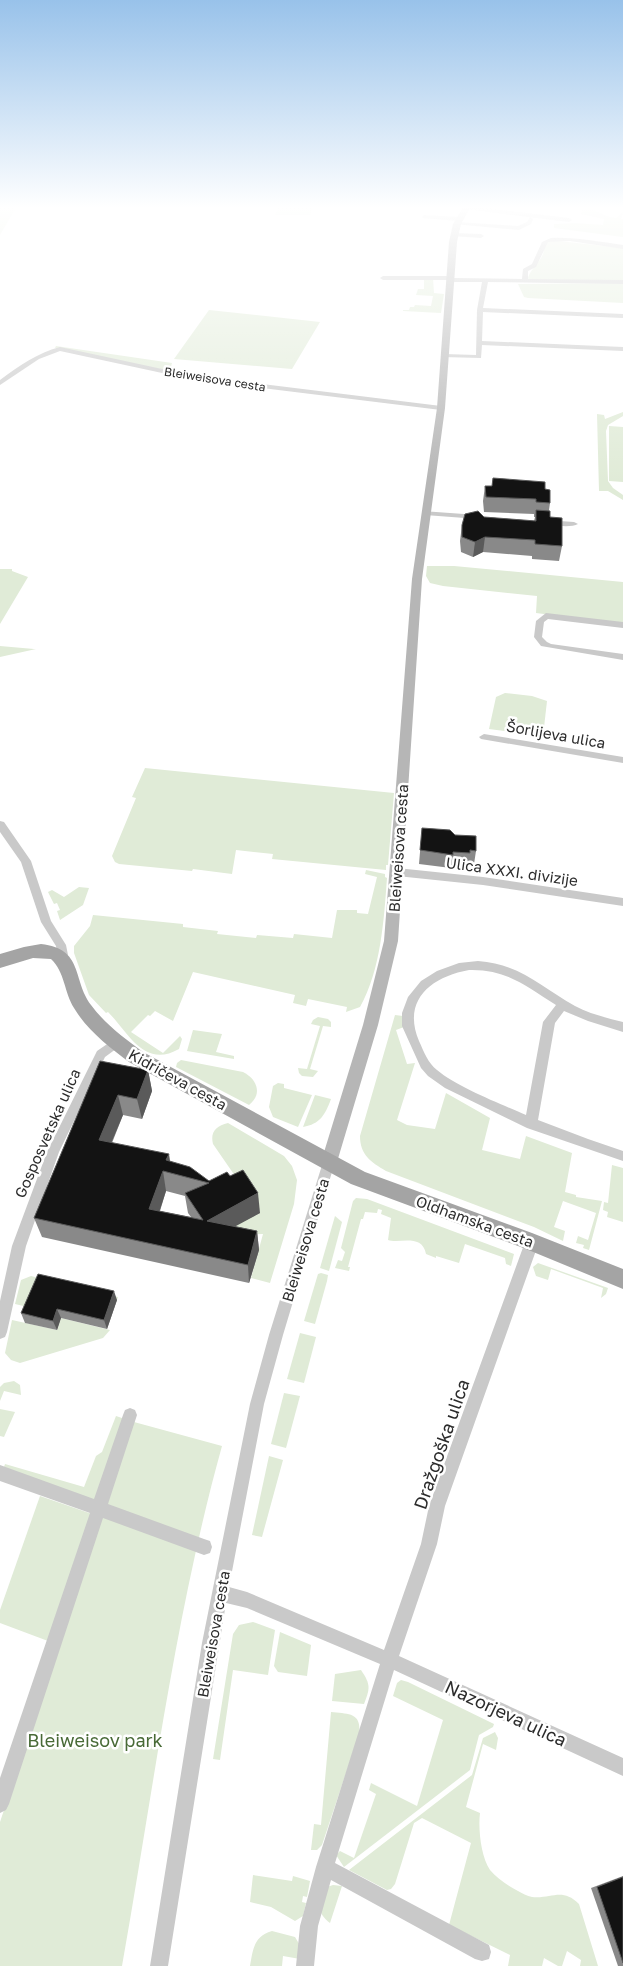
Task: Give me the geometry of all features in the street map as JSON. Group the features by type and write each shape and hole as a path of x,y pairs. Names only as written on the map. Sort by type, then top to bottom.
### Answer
{"main road":[{"name":"Bleiweisova cesta","path":"329,1162 382,986 391,941 413,619 425,513 440,408 449,298"},
{"path":"0,961 40,950 52,953 62,960"},
{"name":"Kidričeva cesta","path":"62,960 80,1002 94,1022 116,1043 136,1057 329,1162"},
{"name":"Oldhamska cesta","path":"329,1162 358,1178 532,1242 623,1279"}],"street":[{"path":"444,356 479,357 482,298"},
{"path":"480,310 623,316"},
{"path":"479,343 623,349"},
{"name":"Bleiweisova cesta","path":"0,383 41,356 51,351 60,350 190,377 440,408"},
{"path":"425,513 488,518"},
{"path":"535,522 574,524"},
{"path":"623,626 546,616 540,621 538,637 544,644 550,646 623,657"},
{"name":"Šorlijeva ulica","path":"484,737 623,760"},
{"name":"Kidričeva cesta","path":"0,824 26,861 46,922 60,945 62,960"},
{"name":"Ulica XXXI. divizije","path":"397,872 483,881 623,902"},
{"path":"623,1027 587,1016 563,1004 524,977 497,968 461,967 446,971 421,987 413,996 406,1023 419,1055 432,1072 469,1094 531,1124 568,1139 623,1156"},
{"path":"531,1124 550,1022 563,1004"},
{"name":"Gosposvetska ulica","path":"0,1332 19,1246 53,1152 101,1054 116,1043"},
{"name":"Bleiweisova cesta","path":"160,1966 219,1593 257,1404 329,1162"},
{"name":"Dražgoška ulica","path":"389,1660 429,1544 437,1506 532,1242"},
{"path":"0,1804 130,1415"},
{"path":"0,1473 204,1547"},
{"name":"Nazorjeva ulica","path":"219,1593 247,1600 413,1670 623,1767"},
{"path":"305,1966 309,1926 325,1867 389,1660"},
{"path":"325,1867 482,1952"}],"green space":[{"path":"433,298 443,298 441,313 403,311 409,310 410,307 415,305 431,306"},
{"path":"528,298 623,298 623,303"},
{"path":"209,310 320,322 292,369 174,359"},
{"path":"56,346 172,363 170,371 55,348"},
{"path":"623,412 623,416 608,425 606,431 608,481 613,488 623,495 623,500 608,491 599,491 597,414 604,415 605,419"},
{"path":"609,426 623,427 623,482 609,481"},
{"path":"427,566 454,566 623,582 623,624 536,613 537,596 430,583 426,576"},
{"path":"0,569 12,569 12,571 28,577 0,624"},
{"path":"0,646 34,649 36,649 0,657"},
{"path":"505,693 532,696 547,701 543,736 489,729 496,697"},
{"path":"145,768 394,793 386,870 272,859 273,854 236,850 232,874 193,869 192,871 119,864 115,862 112,856 136,798 132,797"},
{"path":"366,870 385,874 387,878 383,927 377,961 373,977 360,1007 346,1012 347,1007 308,999 306,1006 293,1003 295,995 193,972 173,1021 155,1011 150,1016 148,1015 131,1032 163,1053 180,1036 182,1039 179,1049 167,1054 156,1054 138,1046 108,1012 106,1013 89,995 74,953 74,946 90,926 93,915 183,924 183,927 218,931 217,934 256,938 257,935 293,938 294,934 332,938 337,910 357,910 357,913 368,914 377,877 365,874"},
{"path":"79,887 89,888 83,905 60,920 57,911 60,910 57,903 54,904 48,892 52,890 64,897"},
{"path":"395,1015 403,1016 404,1027 396,1030 407,1064 415,1063 397,1120 407,1125 435,1129 446,1093 490,1118 482,1150 520,1159 526,1136 572,1153 565,1192 576,1195 576,1197 602,1201 589,1250 583,1248 584,1245 576,1243 578,1236 588,1240 596,1213 563,1201 554,1227 565,1231 563,1241 534,1227 386,1171 367,1157 362,1148 360,1136"},
{"path":"318,1017 328,1019 331,1022 331,1027 323,1026 310,1069 318,1071 313,1077 302,1076 298,1068 307,1069 320,1026 311,1024"},
{"path":"193,1030 222,1034 216,1052 234,1056 234,1059 187,1051"},
{"path":"181,1060 243,1072 255,1083 256,1096 249,1105 176,1067 177,1063"},
{"path":"278,1083 284,1084 284,1088 312,1095 298,1127 273,1117 269,1107 273,1086"},
{"path":"315,1095 331,1099 318,1121 303,1127"},
{"path":"228,1123 284,1156 292,1166 297,1180 294,1204 270,1283 251,1278 263,1234 219,1235 244,1189 212,1140 215,1130"},
{"path":"612,1165 623,1168 623,1222 607,1217 608,1212 603,1210 604,1202 608,1203"},
{"path":"356,1198 367,1199 514,1254 511,1266 506,1264 505,1258 465,1244 459,1263 426,1254 424,1248 415,1241 388,1240 391,1218 381,1214 382,1210 378,1209 377,1213 365,1212 363,1219 361,1219 348,1267 350,1267 349,1271 335,1268 338,1260 342,1261 345,1252 341,1248 353,1201"},
{"path":"335,1216 342,1222 329,1271 320,1268"},
{"path":"538,1263 608,1288 606,1294 601,1298 603,1288 551,1269 548,1280 536,1276 533,1267"},
{"path":"318,1274 328,1275 315,1324 304,1321"},
{"path":"31,1276 118,1297 117,1300 32,1308 15,1304 21,1280"},
{"path":"61,1318 110,1330 103,1338 20,1363 11,1360 5,1353 12,1320 57,1330"},
{"path":"300,1333 316,1337 304,1383 287,1379"},
{"path":"14,1381 20,1385 21,1395 4,1391 0,1401 0,1387 4,1383"},
{"path":"284,1393 300,1396 286,1448 271,1444"},
{"path":"0,1409 15,1412 4,1437 0,1436"},
{"path":"116,1416 125,1419 96,1502 4,1467 5,1464 84,1487 96,1456 102,1452"},
{"name":"Bleiweisov park","path":"134,1422 222,1446 205,1510 178,1639 122,1966 0,1966 0,1822"},
{"path":"269,1456 283,1460 262,1537 252,1535"},
{"path":"40,1496 92,1514 48,1641 0,1623 0,1610"},
{"path":"253,1622 275,1630 268,1675 233,1670 220,1760 213,1759 233,1634 239,1625"},
{"path":"280,1632 311,1645 307,1676 278,1672 274,1666"},
{"path":"361,1670 367,1679 368,1687 364,1704 332,1701 335,1674"},
{"path":"401,1680 494,1724 493,1727 479,1735 470,1770 344,1867 336,1855 340,1851 354,1858 376,1794 369,1790 371,1783 417,1806 443,1720 393,1696 397,1683"},
{"path":"331,1712 348,1714 356,1718 359,1734 322,1845 317,1850 311,1850 314,1824 321,1825"},
{"path":"495,1732 498,1738 496,1750 483,1744 466,1807 480,1813 479,1827 484,1858 490,1870 496,1876 526,1895 539,1897 562,1895 573,1899 579,1904 598,1966 580,1966 581,1960 567,1951 562,1966 558,1966 544,1958 542,1966 508,1966 510,1955 449,1925 471,1843 422,1818 414,1823 395,1884 391,1889 387,1890 349,1870 472,1775 483,1738"},
{"path":"253,1875 292,1881 293,1876 310,1881 307,1897 303,1896 302,1902 306,1903 303,1916 295,1921 271,1907 250,1902"},
{"path":"333,1885 342,1886 330,1923 322,1915 320,1903 324,1888"},
{"path":"272,1931 295,1937 301,1947 300,1959 283,1956 282,1966 250,1966 255,1944 261,1936"}],"building":[{"path":"493,478 545,482 545,489 550,490 550,503 536,502 536,499 486,497 485,486 492,486"},
{"path":"536,510 550,511 550,517 562,518 562,546 535,544 535,540 485,537 475,542 462,537 462,525 465,514 478,511 484,517 536,521"},
{"path":"422,828 450,830 455,835 476,836 476,851 470,850 470,853 453,852 453,855 420,850"},
{"path":"100,1061 148,1070 137,1099 118,1095 99,1140 169,1154 166,1160 190,1167 209,1181 227,1172 230,1176 243,1170 258,1193 207,1221 257,1231 248,1265 34,1218","holes":["163,1171 209,1183 185,1193 203,1220 149,1209"]},
{"path":"38,1274 114,1291 104,1320 57,1309 53,1321 21,1313"},
{"path":"623,1877 623,1963 597,1887"}]}
